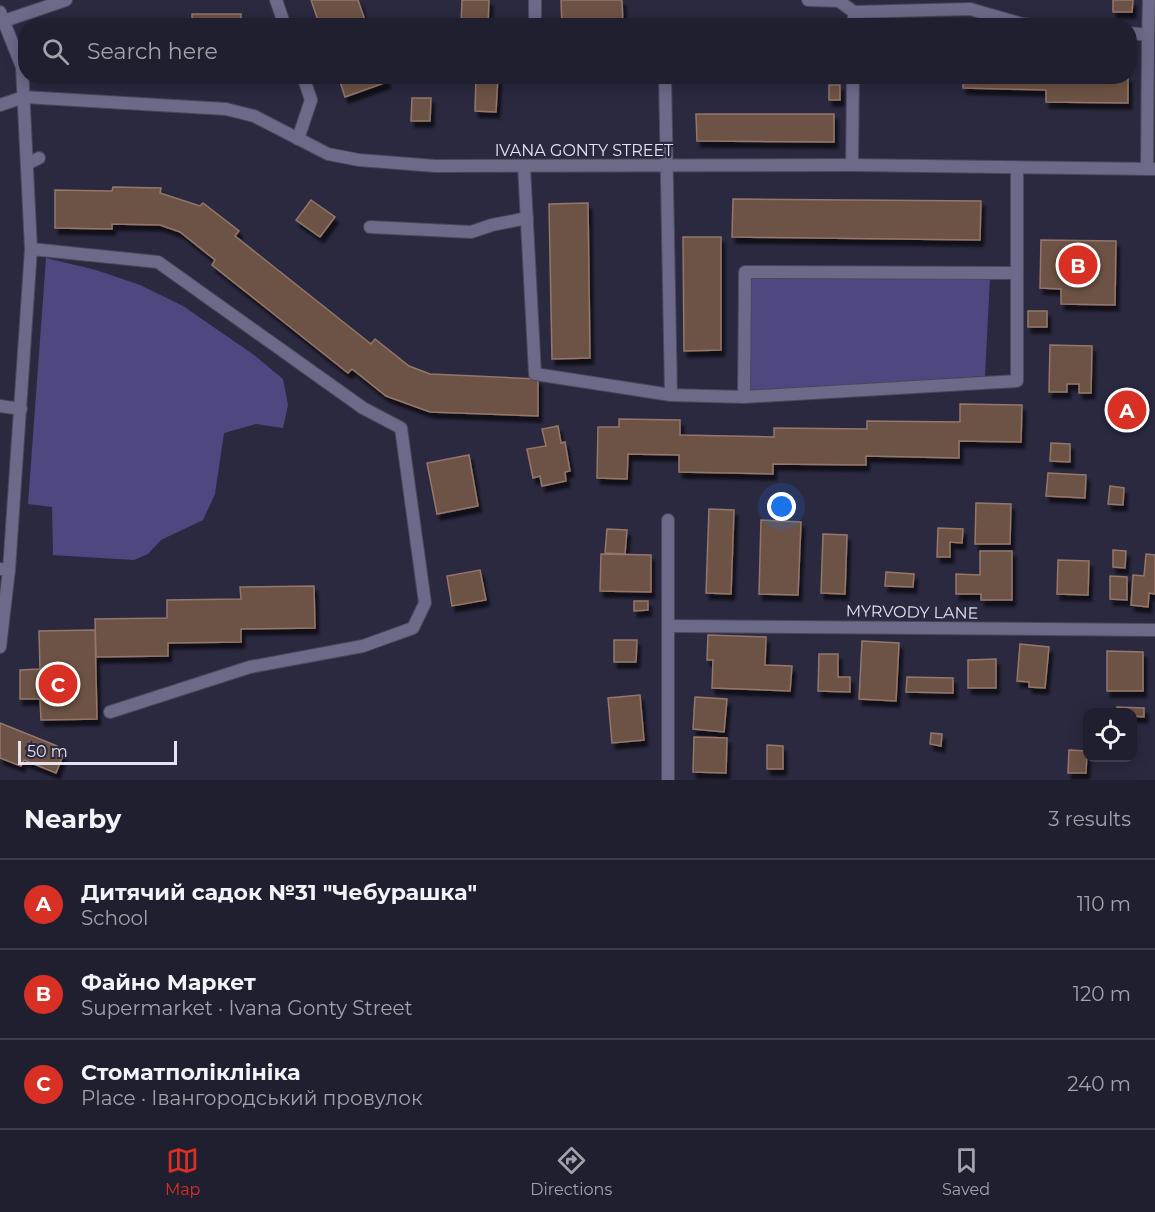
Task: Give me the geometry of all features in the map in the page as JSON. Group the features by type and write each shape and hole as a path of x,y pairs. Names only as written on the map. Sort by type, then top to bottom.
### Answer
{"street":[{"path":"18,57 2,16 66,0"},
{"path":"276,0 282,18"},
{"path":"535,0 535,18"},
{"path":"808,0 839,1 854,12 970,9 1001,18"},
{"path":"1149,0 1151,169"},
{"path":"854,12 854,18"},
{"path":"1137,34 1148,35"},
{"path":"0,647 6,532 21,409 31,249 33,161 23,84"},
{"path":"298,139 311,100 306,84"},
{"path":"664,84 671,395"},
{"path":"852,84 852,165"},
{"path":"0,105 24,97"},
{"name":"IVANA GONTY STREET","path":"24,97 226,109 254,116 328,154 359,160 435,166 852,165 1151,169"},
{"path":"524,166 535,374 671,395 744,397 1017,381 1017,168"},
{"path":"370,227 471,232 527,218"},
{"path":"31,249 158,262 363,408 401,428 425,603 413,628 363,646 250,666 110,712"},
{"path":"744,397 745,272 1017,273"},
{"path":"0,406 21,409"},
{"path":"667,779 670,626 668,520"},
{"name":"MYRVODY LANE","path":"670,626 1155,630"}],"shaded area":[{"path":"46,258 96,270 140,285 183,306 254,355 283,379 288,405 283,428 256,424 224,433 215,494 203,520 161,540 148,554 134,560 53,555 52,507 28,504"},
{"path":"749,275 990,277 985,376 748,392"}],"building":[{"path":"311,0 358,0 364,18 317,18"},
{"path":"462,0 489,0 488,18 461,18"},
{"path":"561,0 622,0 623,18 562,18"},
{"path":"1113,0 1133,0 1132,12 1113,12"},
{"path":"192,14 241,14 241,18 192,18"},
{"path":"341,84 381,84 345,97"},
{"path":"476,84 498,84 496,112 475,111"},
{"path":"963,84 1128,84 1128,103 1046,102 1046,90 963,88"},
{"path":"829,85 840,85 840,100 829,100"},
{"path":"412,98 431,98 430,121 411,121"},
{"path":"696,114 834,114 834,142 697,141"},
{"path":"113,187 161,188 160,193 200,206 203,203 239,231 235,236 371,344 375,339 409,366 430,374 538,379 538,416 430,412 386,396 352,369 348,373 212,265 215,260 180,232 160,225 112,224 112,229 55,228 55,190 112,191"},
{"path":"733,199 981,201 980,240 732,237"},
{"path":"311,200 335,217 320,237 296,220"},
{"path":"588,203 590,358 552,359 549,204"},
{"path":"683,237 721,237 721,350 684,351"},
{"path":"1041,240 1116,241 1115,305 1061,304 1061,289 1040,288"},
{"path":"1028,311 1047,311 1047,327 1028,327"},
{"path":"1050,345 1092,346 1091,393 1079,393 1079,384 1067,384 1067,392 1049,392"},
{"path":"960,404 1022,405 1021,442 959,441 959,458 866,456 866,465 773,464 773,474 679,472 679,455 628,454 627,479 597,478 598,427 619,427 619,419 680,420 680,435 774,437 774,428 867,429 867,421 960,422"},
{"path":"558,426 561,443 565,442 570,471 565,472 566,481 542,486 540,476 533,478 527,449 546,446 542,429"},
{"path":"1051,443 1070,444 1070,462 1050,461"},
{"path":"469,455 478,506 437,514 427,463"},
{"path":"1048,473 1086,475 1085,498 1046,496"},
{"path":"1110,486 1124,488 1123,505 1108,504"},
{"path":"976,503 1011,504 1010,544 975,544"},
{"path":"709,509 734,510 731,594 706,593"},
{"path":"761,520 801,522 798,595 759,594"},
{"path":"938,528 963,529 962,543 950,542 950,557 937,557"},
{"path":"607,529 627,530 625,554 605,553"},
{"path":"823,534 847,535 845,594 821,593"},
{"path":"1113,550 1126,551 1125,568 1113,567"},
{"path":"980,551 1012,551 1012,600 981,600 981,594 956,594 956,574 980,575"},
{"path":"601,554 651,555 651,592 600,591"},
{"path":"1146,554 1155,555 1155,594 1149,593 1148,607 1131,605 1133,575 1144,576"},
{"path":"1058,560 1089,561 1088,595 1057,594"},
{"path":"480,570 486,600 452,606 447,576"},
{"path":"886,572 914,574 913,587 885,586"},
{"path":"1110,576 1127,577 1127,600 1110,599"},
{"path":"314,586 315,628 241,629 241,642 168,643 168,656 96,657 95,619 167,618 167,600 241,599 240,587"},
{"path":"634,601 648,601 648,610 634,611"},
{"path":"95,630 97,719 41,720 40,699 20,699 20,670 40,669 39,631"},
{"path":"708,635 766,637 765,665 792,666 790,691 712,688 713,660 707,660"},
{"path":"614,640 637,640 636,662 614,662"},
{"path":"862,641 899,643 896,701 859,699"},
{"path":"1020,644 1049,647 1045,688 1029,687 1029,682 1017,681"},
{"path":"1107,651 1143,652 1143,691 1107,691"},
{"path":"819,654 838,654 838,677 850,677 850,692 818,691"},
{"path":"996,659 996,688 968,688 968,660"},
{"path":"907,677 953,678 953,693 906,692"},
{"path":"640,695 644,740 612,743 608,698"},
{"path":"695,697 727,699 724,732 693,729"},
{"path":"1117,707 1144,708 1144,717 1137,716 1137,708"},
{"path":"0,723 57,746 55,751 63,755 56,773 24,760 21,766 0,758"},
{"path":"931,733 942,734 941,746 930,744"},
{"path":"694,737 727,738 726,773 693,772"},
{"path":"767,745 783,746 783,769 767,769"},
{"path":"1069,750 1083,751 1083,762 1086,762 1086,773 1068,773"}],"place":[{"name":"Файно Маркет","path":"1078,265"},
{"name":"Дитячий садок №31 \"Чебурашка\"","path":"1127,410"},
{"name":"Стоматполіклініка","path":"58,684"}]}
